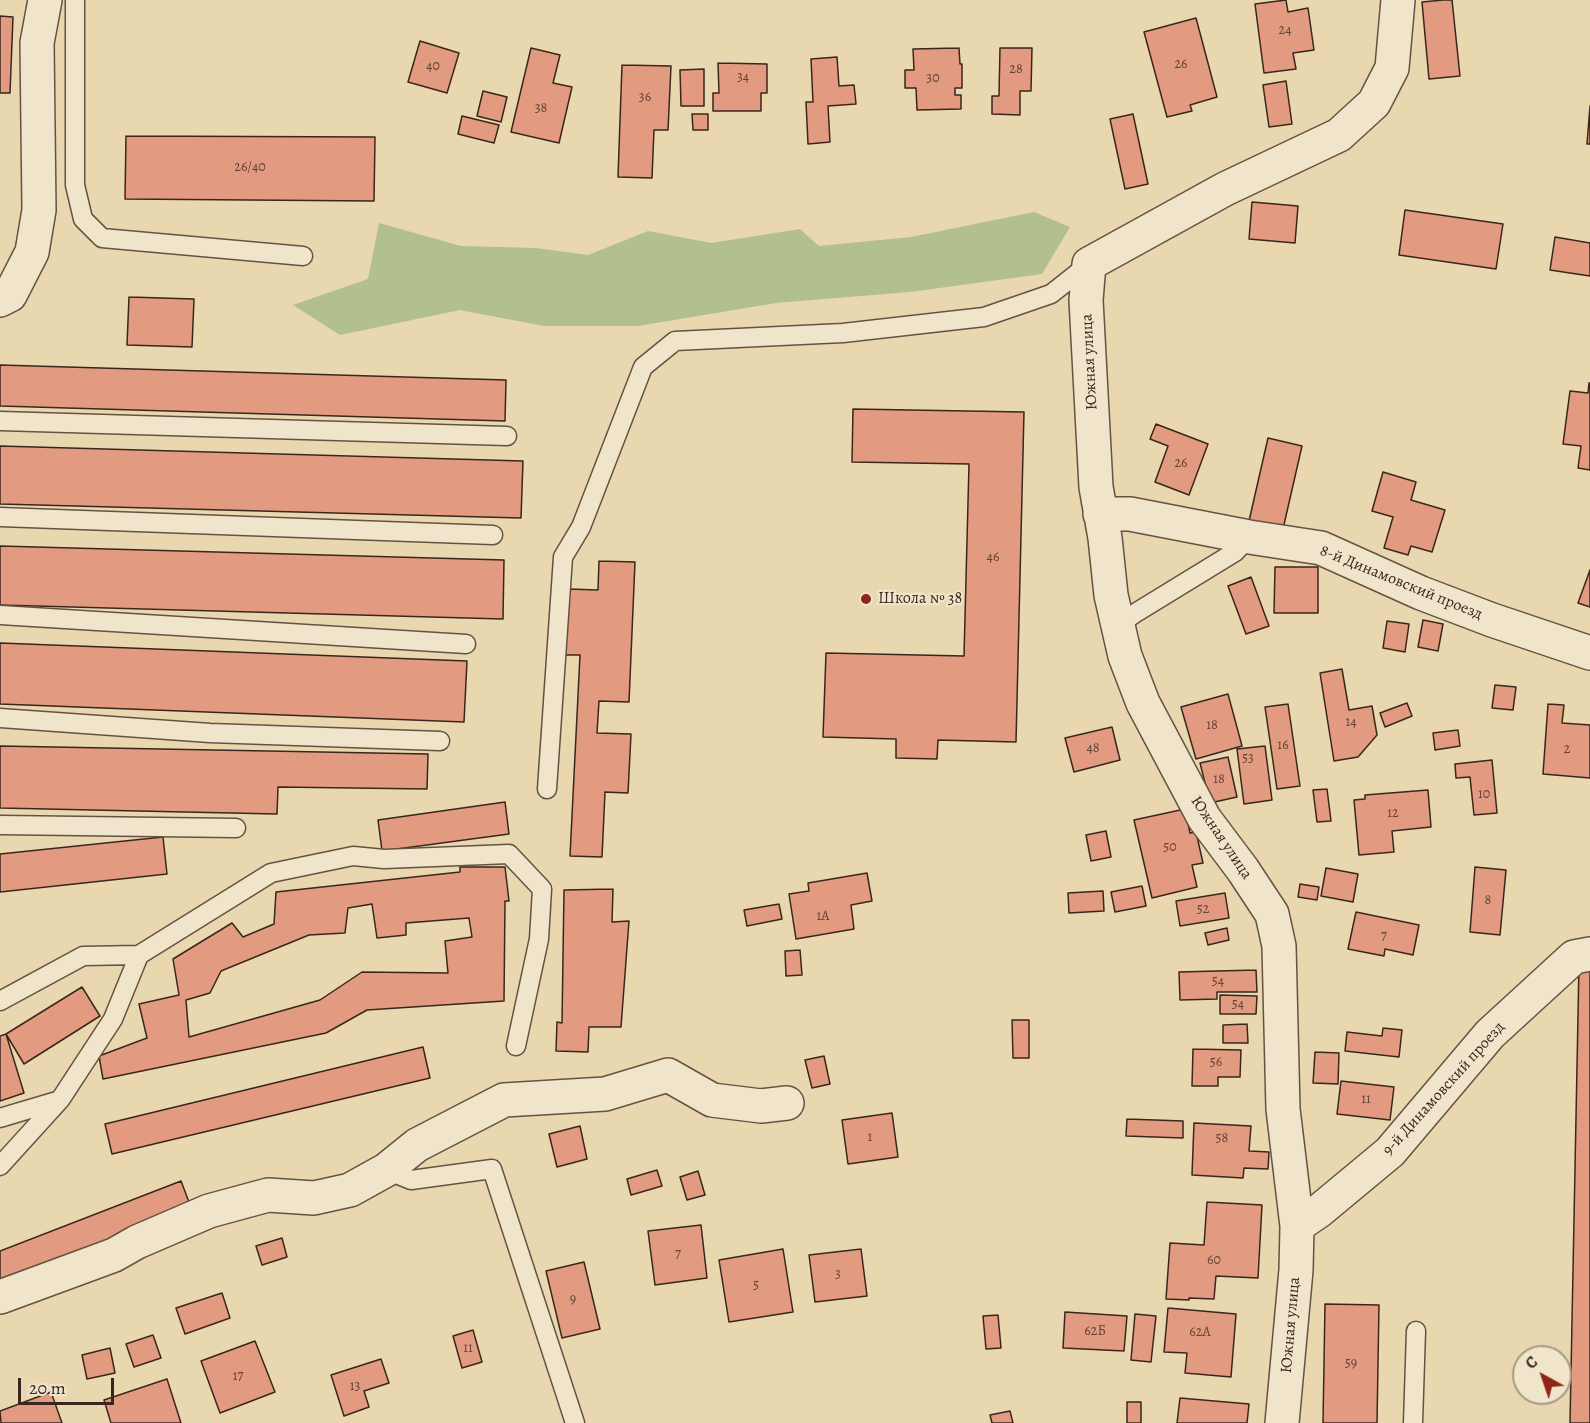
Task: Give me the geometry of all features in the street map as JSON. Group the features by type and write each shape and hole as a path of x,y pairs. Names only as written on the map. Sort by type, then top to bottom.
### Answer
{"street":[{"path":"0,300 10,295 32,252 39,210 37,43 45,0"},
{"path":"1089,264 1225,189 1339,135 1374,103 1392,68 1398,0"},
{"name":"Южная улица","path":"1089,264 1086,300 1096,487 1105,538 1111,595 1125,656 1143,703 1204,818 1272,914 1279,946 1283,1109 1297,1226 1296,1270 1282,1423"},
{"name":"8-й Динамовский проезд","path":"1100,514 1130,514 1321,548 1421,593 1590,653"},
{"name":"9-й Динамовский проезд","path":"1297,1226 1319,1211 1390,1152 1490,1034 1574,957 1590,954"},
{"path":"0,1297 114,1255 137,1242 209,1211 268,1195 314,1198 350,1190 386,1170 417,1145 504,1100 605,1095 668,1075 712,1100 761,1106 787,1103"}],"lane":[{"path":"75,0 75,184 83,219 102,237 303,256"},
{"path":"547,789 563,557 581,528 643,367 675,341 843,333 984,317 1051,294 1089,264"},
{"path":"0,422 507,436"},
{"path":"0,517 493,535"},
{"path":"1117,626 1235,552 1249,537"},
{"path":"0,615 466,644"},
{"path":"0,718 210,733 440,741"},
{"path":"0,825 236,828"},
{"path":"0,1001 83,956 139,955 271,873 353,856 384,859 509,854 542,889 539,939 516,1046"},
{"path":"0,1166 60,1100 113,1019 139,955"},
{"path":"0,1118 60,1100"},
{"path":"386,1170 411,1180 492,1169 575,1423"},
{"path":"1413,1423 1416,1331"}],"green space":[{"path":"1034,212 1070,227 1042,274 910,292 776,303 638,326 544,326 460,310 340,335 293,305 368,279 379,223 461,246 536,248 588,255 648,231 711,243 800,229 819,246 911,237"}],"building":[{"path":"1286,0 1288,12 1308,8 1314,50 1293,53 1296,69 1264,73 1255,4"},
{"path":"1452,0 1460,76 1429,79 1422,2"},
{"path":"0,16 13,17 10,93 0,93"},
{"path":"1196,18 1217,97 1190,105 1192,111 1167,117 1144,32"},
{"path":"420,41 459,53 447,93 408,82"},
{"path":"531,48 560,55 553,83 572,87 559,143 511,132"},
{"path":"959,48 962,88 955,88 955,95 961,95 961,109 917,110 916,88 905,88 905,70 914,70 913,49"},
{"path":"1000,48 1032,48 1031,91 1020,91 1020,115 992,114 992,96 999,96"},
{"path":"837,57 839,86 854,85 856,104 828,106 830,142 808,144 806,102 813,102 811,59"},
{"path":"718,63 767,64 767,93 761,93 761,111 713,111 713,93 719,93"},
{"path":"622,65 671,66 668,130 654,130 652,178 618,177"},
{"path":"704,69 704,106 681,106 680,70"},
{"path":"1286,81 1292,124 1269,127 1263,85"},
{"path":"483,91 507,97 501,122 477,116"},
{"path":"1590,106 1590,144 1587,144"},
{"path":"692,114 708,114 708,130 693,130"},
{"path":"1133,114 1148,184 1125,189 1110,119"},
{"path":"462,116 499,125 494,143 458,134"},
{"path":"126,136 375,137 374,201 125,199"},
{"path":"1252,202 1298,206 1295,243 1249,239"},
{"path":"1405,210 1503,224 1496,269 1399,255"},
{"path":"1555,237 1590,243 1590,276 1550,270"},
{"path":"129,297 194,299 192,347 127,345"},
{"path":"0,365 506,380 505,421 0,406"},
{"path":"1589,383 1590,470 1578,468 1581,446 1563,444 1570,391 1588,393"},
{"path":"853,409 1024,412 1016,742 938,740 937,759 896,758 896,739 823,737 826,653 964,656 969,464 852,462"},
{"path":"1156,424 1208,444 1189,495 1155,482 1168,446 1150,439"},
{"path":"1268,438 1302,446 1283,529 1249,521"},
{"path":"0,446 523,461 521,518 0,504"},
{"path":"1383,472 1416,482 1411,500 1445,510 1432,552 1411,546 1408,555 1384,548 1393,517 1372,511"},
{"path":"0,546 504,560 503,619 0,605"},
{"path":"599,561 635,562 629,702 599,701 597,733 631,734 628,793 605,792 602,857 570,856 580,655 565,655 568,589 598,590"},
{"path":"1275,567 1318,567 1318,613 1274,613"},
{"path":"1590,570 1590,607 1578,603"},
{"path":"1251,577 1269,626 1246,634 1228,586"},
{"path":"1423,620 1443,624 1438,651 1418,647"},
{"path":"1387,621 1409,624 1405,652 1383,648"},
{"path":"0,643 467,661 464,722 0,704"},
{"path":"1342,669 1349,710 1372,706 1377,735 1358,757 1334,761 1320,673"},
{"path":"1495,685 1516,687 1513,710 1492,708"},
{"path":"1228,694 1242,746 1196,759 1181,707"},
{"path":"1407,703 1412,716 1385,727 1380,713"},
{"path":"1288,704 1300,786 1277,789 1265,707"},
{"path":"1548,704 1564,705 1562,723 1590,725 1590,778 1543,774"},
{"path":"1112,727 1120,760 1074,772 1065,738"},
{"path":"1458,730 1460,746 1435,750 1433,733"},
{"path":"0,746 428,754 427,789 278,787 277,814 0,808"},
{"path":"1265,746 1272,800 1244,804 1237,749"},
{"path":"1228,757 1237,797 1210,803 1200,763"},
{"path":"1492,760 1497,813 1474,815 1470,777 1456,778 1455,764"},
{"path":"1327,789 1331,821 1317,822 1313,790"},
{"path":"1428,790 1431,827 1392,831 1394,852 1359,855 1354,800 1365,799 1365,795"},
{"path":"505,802 509,834 382,851 378,820"},
{"path":"1185,809 1190,833 1196,832 1203,863 1192,865 1197,887 1152,898 1134,820"},
{"path":"1106,831 1111,857 1091,861 1086,835"},
{"path":"163,837 167,874 0,892 0,854"},
{"path":"460,867 505,867 509,901 505,901 504,1001 367,1010 326,1033 103,1079 99,1056 147,1038 139,1004 179,995 173,959 232,923 243,937 274,924 276,892 460,872","holes":["372,904 377,938 406,935 406,923 469,918 472,937 445,941 448,973 362,972 320,1000 189,1037 186,1000 210,993 221,971 309,935 345,933 348,908"]},
{"path":"1475,867 1506,870 1500,935 1470,932"},
{"path":"1326,868 1358,874 1353,902 1321,896"},
{"path":"867,873 872,901 851,905 854,929 796,939 789,894 809,891 808,883"},
{"path":"1300,884 1319,887 1317,900 1298,897"},
{"path":"1142,886 1146,906 1115,912 1111,892"},
{"path":"613,889 612,922 629,921 621,1027 589,1027 588,1052 556,1051 557,1022 562,1023 564,890"},
{"path":"1103,891 1104,911 1069,913 1068,893"},
{"path":"1225,893 1229,918 1180,926 1176,901"},
{"path":"779,904 782,919 747,926 744,910"},
{"path":"1356,912 1419,925 1413,955 1385,949 1384,956 1348,949"},
{"path":"1227,928 1229,940 1208,945 1205,933"},
{"path":"800,950 802,975 786,976 785,951"},
{"path":"1579,965 1590,965 1590,1423 1570,1423"},
{"path":"1256,970 1257,992 1217,992 1217,999 1180,1000 1179,972"},
{"path":"82,987 100,1016 24,1064 6,1034"},
{"path":"1220,995 1257,996 1256,1014 1220,1014"},
{"path":"1012,1020 1029,1020 1029,1058 1013,1058"},
{"path":"1247,1024 1248,1043 1223,1043 1223,1025"},
{"path":"1383,1028 1402,1030 1399,1057 1345,1051 1347,1032 1382,1036"},
{"path":"6,1034 24,1093 0,1101 0,1036"},
{"path":"423,1047 430,1078 112,1154 105,1124"},
{"path":"1193,1049 1241,1050 1240,1077 1218,1077 1218,1086 1192,1086"},
{"path":"1315,1052 1339,1053 1338,1084 1313,1083"},
{"path":"824,1056 830,1084 812,1088 805,1060"},
{"path":"1341,1081 1394,1087 1390,1120 1337,1114"},
{"path":"892,1113 898,1157 848,1164 842,1120"},
{"path":"1127,1119 1183,1121 1183,1138 1126,1136"},
{"path":"1194,1123 1251,1126 1249,1151 1269,1152 1268,1169 1244,1168 1243,1178 1192,1175"},
{"path":"580,1126 587,1159 557,1167 549,1134"},
{"path":"657,1170 662,1186 631,1195 627,1179"},
{"path":"698,1171 705,1195 687,1200 680,1177"},
{"path":"181,1181 192,1210 0,1285 0,1251"},
{"path":"1207,1202 1262,1205 1258,1278 1216,1276 1214,1299 1166,1299 1170,1243 1204,1245"},
{"path":"701,1225 707,1278 655,1285 648,1231"},
{"path":"282,1238 287,1257 262,1265 256,1246"},
{"path":"783,1249 793,1312 729,1322 719,1260"},
{"path":"861,1249 867,1296 815,1302 809,1255"},
{"path":"584,1262 600,1329 562,1338 546,1271"},
{"path":"222,1293 230,1318 185,1334 176,1308"},
{"path":"1325,1304 1379,1305 1377,1423 1323,1423"},
{"path":"1168,1308 1236,1314 1231,1377 1185,1373 1187,1353 1164,1352"},
{"path":"1065,1312 1127,1316 1124,1351 1063,1348"},
{"path":"1135,1314 1156,1316 1151,1362 1131,1360"},
{"path":"998,1315 1001,1348 986,1349 983,1316"},
{"path":"473,1330 482,1362 462,1368 453,1336"},
{"path":"153,1335 161,1358 134,1367 126,1344"},
{"path":"255,1341 275,1392 220,1413 201,1361"},
{"path":"110,1348 115,1373 87,1379 82,1355"},
{"path":"381,1359 389,1383 364,1391 369,1407 344,1416 331,1375"},
{"path":"167,1379 181,1423 111,1423 104,1400"},
{"path":"51,1392 62,1423 1,1423 0,1411"},
{"path":"1180,1398 1249,1404 1247,1423 1177,1423"},
{"path":"1127,1402 1141,1402 1141,1423 1127,1423"},
{"path":"1010,1411 1013,1423 992,1423 990,1415"}],"place":[{"name":"Школа № 38","path":"866,599"}]}
